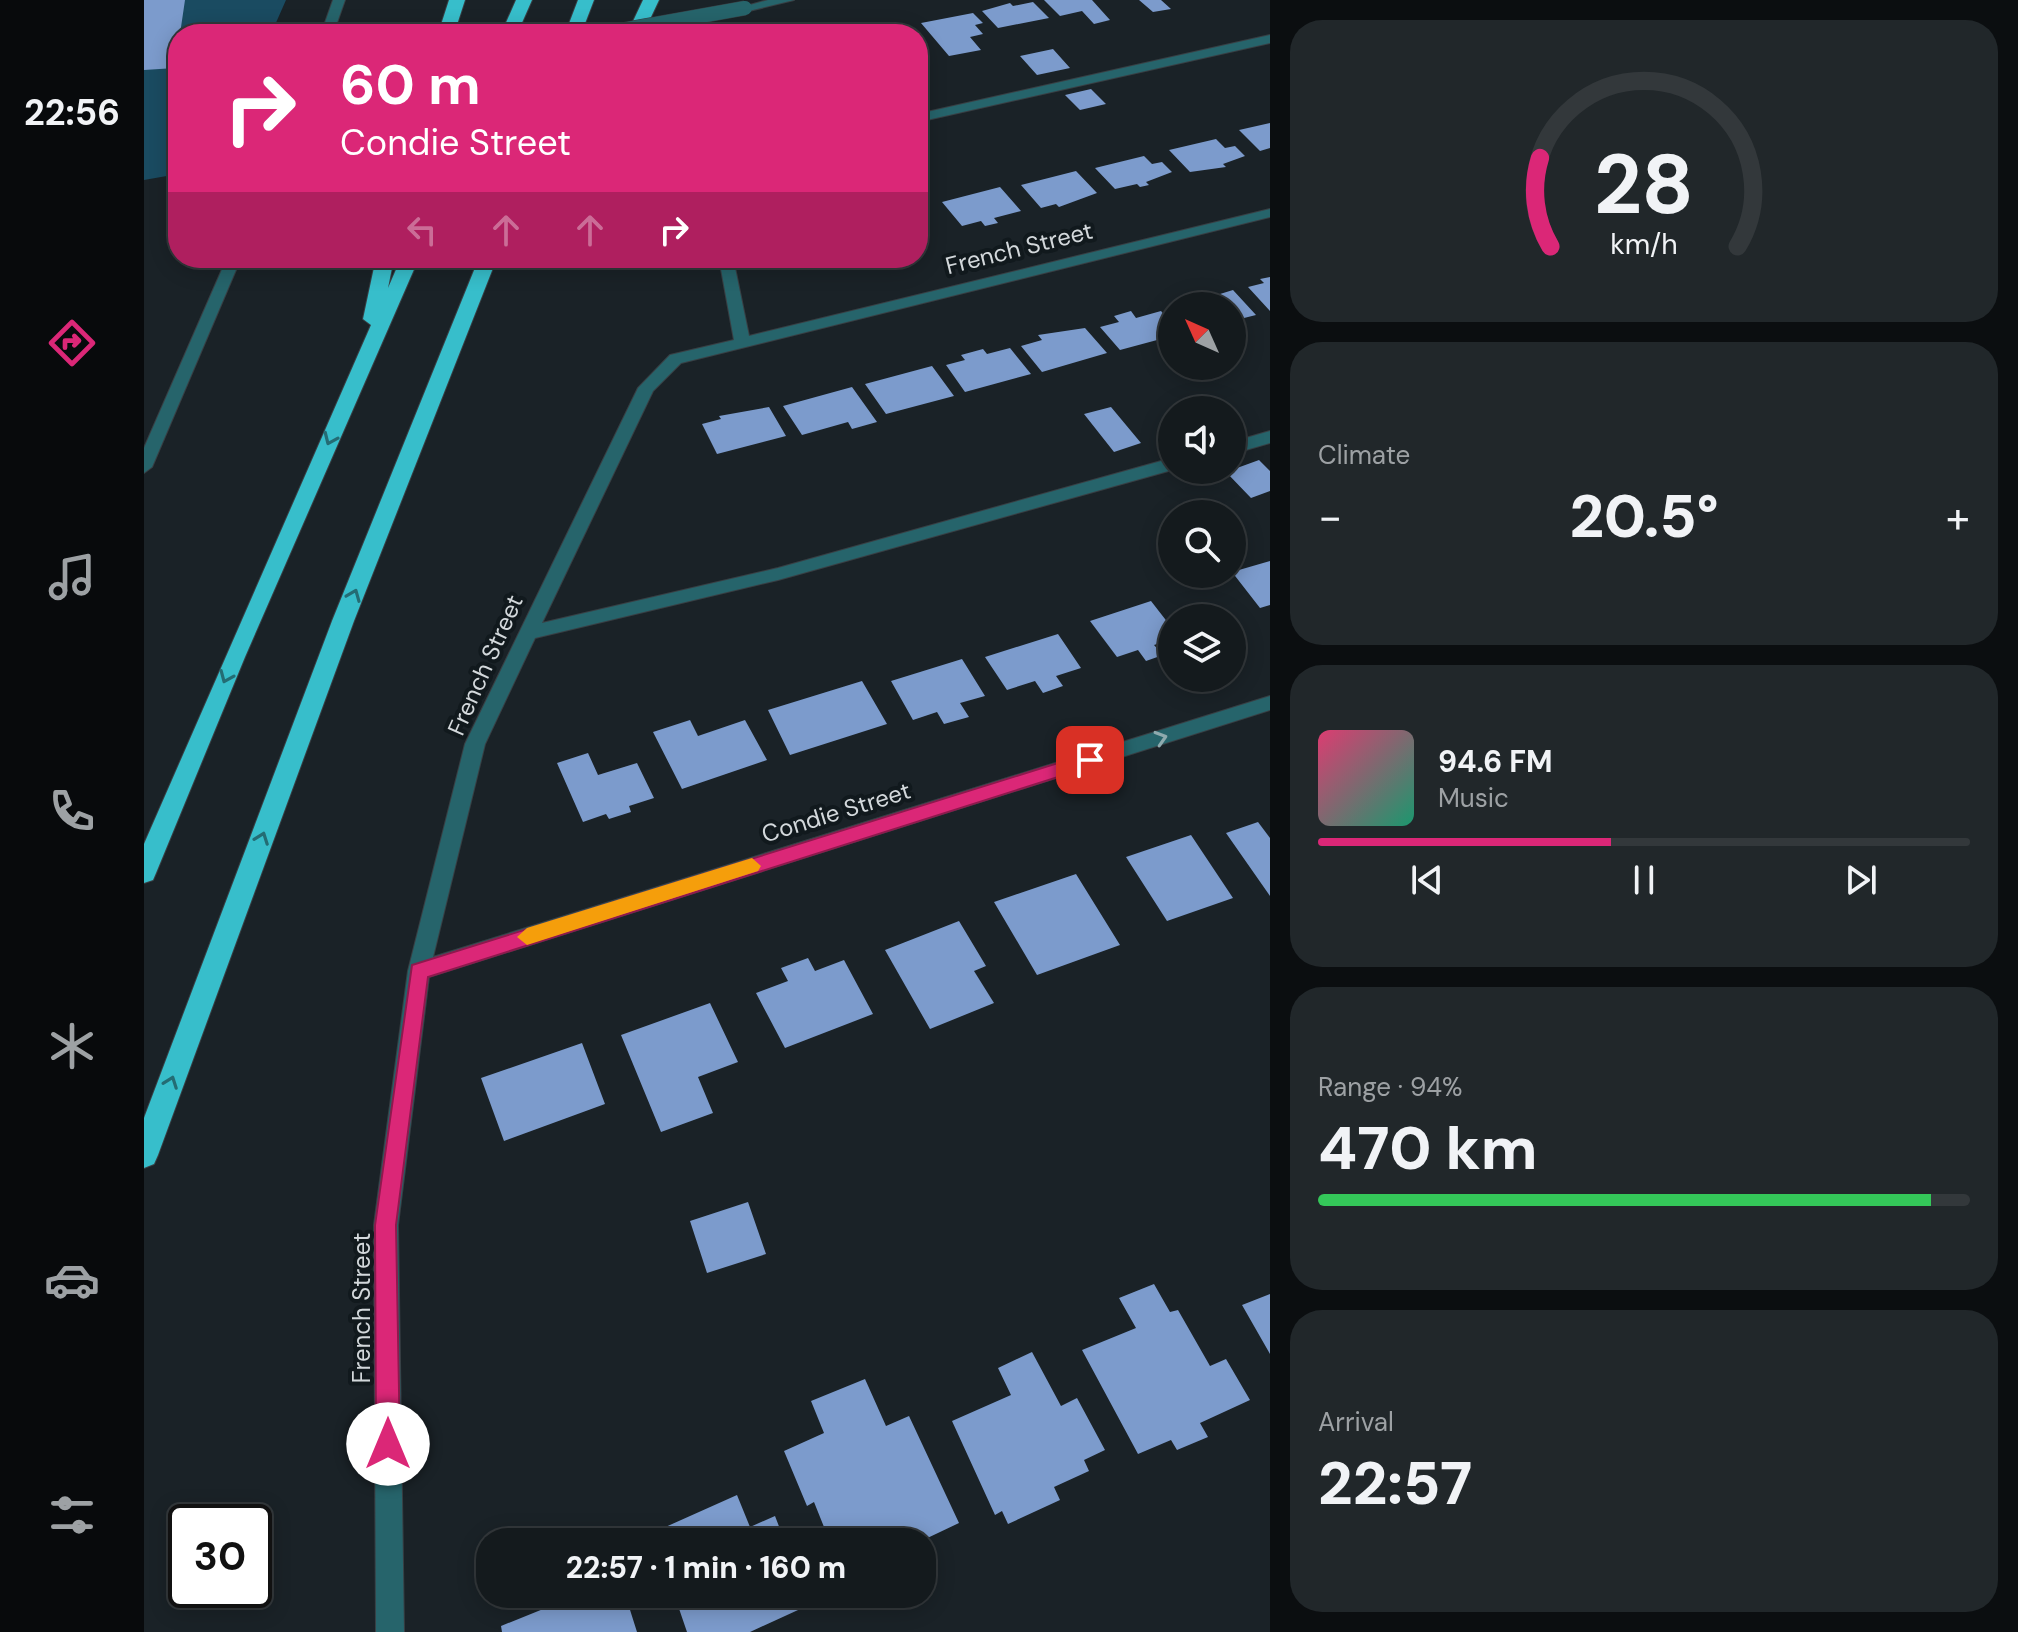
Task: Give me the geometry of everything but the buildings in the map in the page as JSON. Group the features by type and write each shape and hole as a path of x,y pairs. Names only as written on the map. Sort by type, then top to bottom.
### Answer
{"highway":[{"path":"449,24 457,0"},
{"path":"513,24 524,0"},
{"path":"577,24 586,0"},
{"path":"640,24 651,0"},
{"path":"362,368 383,268"},
{"path":"144,873 406,268"},
{"path":"144,1155 343,621 484,268"},
{"path":"462,328 498,268"}],"street":[{"path":"331,24 339,0"},
{"path":"656,24 788,0"},
{"path":"928,116 1270,39"},
{"name":"French Street","path":"390,1632 386,1225 419,971 475,744 646,388 676,359 1270,213"},
{"path":"144,467 230,268"},
{"path":"728,268 742,343"},
{"path":"1246,444 1270,437"},
{"path":"527,633 778,574 1158,468"},
{"name":"Condie Street","path":"419,971 1270,703"}],"shaded area":[{"path":"144,0 286,0 275,24 168,24 168,176 144,180"}],"slow traffic":[{"path":"527,937 752,866"}],"route":[{"path":"388,1444 386,1225 419,971 1090,760"}]}
